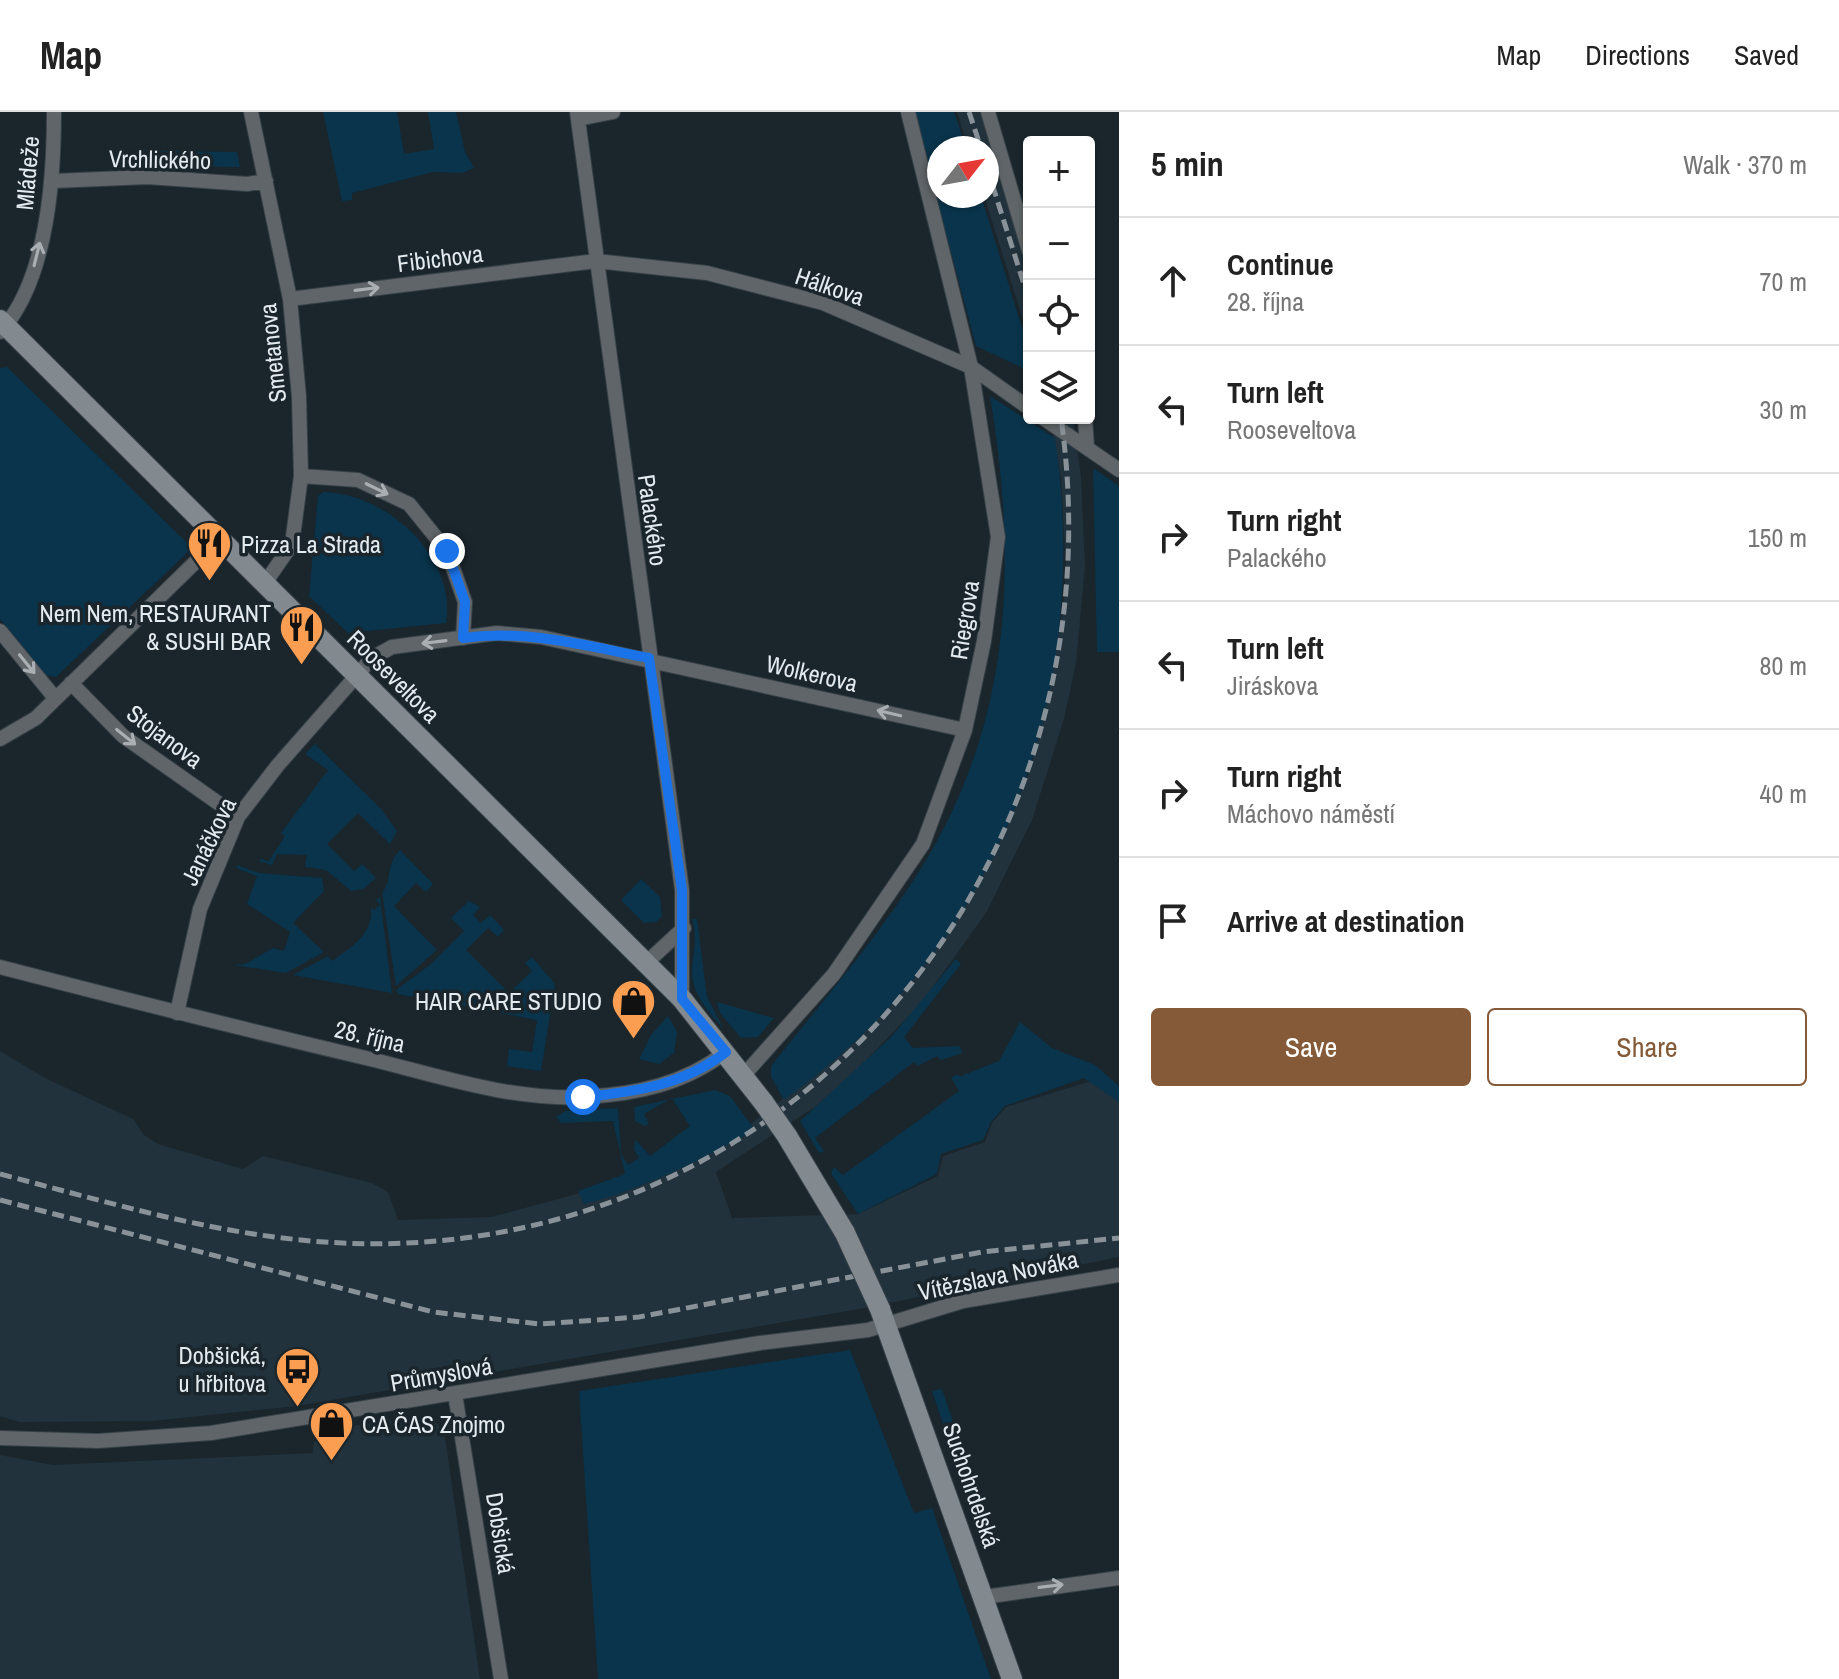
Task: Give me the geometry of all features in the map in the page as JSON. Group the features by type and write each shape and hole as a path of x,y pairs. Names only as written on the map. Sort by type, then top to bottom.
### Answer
{"main road":[{"name":"Rooseveltova","path":"2,326 221,537 682,999 744,1075 787,1136 845,1233"},
{"name":"Suchohrdelská","path":"845,1233 883,1316 1012,1679"}],"street":[{"name":"Mládeže","path":"2,326 30,279 53,181 54,112"},
{"name":"Smetanova","path":"251,112 290,299 299,397 301,476 292,544 265,583"},
{"name":"Palackého","path":"613,112 577,115 682,890 682,999"},
{"name":"Riegrova","path":"744,1075 834,974 923,844 965,730 984,641 998,537 971,367 908,112"},
{"path":"988,112 1023,231"},
{"name":"Vrchlického","path":"53,181 148,177 247,184 266,181"},
{"name":"Hálkova","path":"596,261 707,273 823,303 971,367 1023,404"},
{"name":"Fibichova","path":"290,299 596,261"},
{"path":"1052,424 1119,470"},
{"path":"1085,424 1087,447"},
{"path":"301,476 358,480 409,504 447,551 465,602 463,638"},
{"path":"0,739 36,718 221,537"},
{"path":"0,631 55,698"},
{"name":"Wolkerova","path":"463,638 497,633 541,637 649,658 965,730"},
{"name":"Janáčkova","path":"177,1013 200,909 238,817 278,765 381,651 463,638"},
{"name":"Stojanova","path":"71,683 123,736 238,817"},
{"path":"645,964 684,928"},
{"name":"28. října","path":"0,967 177,1013 481,1085 543,1096 583,1097 657,1087 691,1076 726,1052"},
{"name":"Vítězslava Nováka","path":"883,1316 1119,1275"},
{"name":"Průmyslová","path":"0,1438 98,1441 211,1433 455,1394 883,1316"},
{"name":"Dobšická","path":"455,1394 501,1679"},
{"path":"984,1597 1119,1578"}],"shaded area":[{"path":"323,112 397,112 404,154 434,149 428,112 456,112 465,152 474,168 462,173 433,172 352,193 352,200 342,201"},
{"path":"914,112 954,112 962,136 927,136 927,161"},
{"path":"957,112 981,112 989,136 964,136"},
{"path":"144,151 237,152 240,167 152,166 147,163"},
{"path":"999,168 1023,242 1023,319 988,208 999,208"},
{"path":"939,208 985,208 1023,331 1023,368 976,346"},
{"path":"7,367 188,544 189,551 56,677 45,675 0,619 0,368"},
{"path":"990,396 1023,417 1023,424 1033,424 1055,438 1063,534 1059,629 1043,720 1015,808 975,891 923,968 859,1038 784,1100 771,1077 771,1066 884,923 918,873 950,817 973,759 990,701 1000,642 1005,581 999,459"},
{"path":"1051,424 1074,424 1081,476 1085,566 1076,663 1064,719 1032,820 986,913 922,1002 855,1072 815,1107 716,1172 732,1218 858,1214 938,1176 943,1156 985,1142 992,1123 1006,1107 1095,1080 1119,1100 1119,1257 859,1309 297,1406 152,1421 19,1422 0,1416 0,1051 45,1078 133,1119 144,1135 158,1144 243,1169 263,1156 372,1183 388,1192 398,1220 491,1217 666,1170 748,1126 839,1055 904,987 964,906 1006,828 1031,769 1063,609 1066,568 1061,478"},
{"path":"1093,468 1119,486 1119,652 1097,652"},
{"path":"323,492 347,495 370,503 393,516 412,533 429,552 440,574 446,598 446,623 348,633 309,596 318,496"},
{"path":"315,744 381,809 397,831 390,844 358,813 327,844 354,871 362,864 376,878 363,889 351,891 326,870 305,867 307,855 277,854 272,865 259,861 261,858 268,862 285,836 281,833 328,770 305,754"},
{"path":"400,850 433,884 426,892 416,883 394,906 437,950 396,986 382,893 392,862"},
{"path":"237,865 259,873 322,878 324,891 293,923 324,952 286,973 234,965 245,964 273,948 284,951 290,932 247,904 257,876 236,868"},
{"path":"641,879 660,897 662,916 656,922 644,923 621,900"},
{"path":"380,897 392,993 293,975 328,956 332,961 354,945 369,924 371,907 374,910 380,905 376,900"},
{"path":"469,901 480,907 473,915 481,923 490,915 504,930 498,937 488,928 466,950 509,993 532,971 525,963 532,957 555,984 541,1071 507,1066 509,1049 532,1052 537,1020 398,994 396,990 431,964 464,931 451,918"},
{"path":"692,919 697,919 707,997 724,1030 694,987 695,938"},
{"path":"956,959 961,964 904,1037 913,1048 959,1046 963,1053 941,1060 937,1056 917,1066 914,1062 815,1138 824,1151 819,1153 800,1121 892,1036"},
{"path":"717,1002 774,1018 758,1037 741,1038 720,1013"},
{"path":"668,1016 677,1032 674,1053 659,1064 639,1059 651,1035"},
{"path":"1020,1022 1052,1048 1095,1065 1119,1086 1119,1102 1084,1078 1005,1106 991,1122 983,1140 941,1154 937,1174 858,1214 831,1173 834,1167 843,1175 959,1091 951,1078 955,1075 961,1076 999,1061"},
{"path":"715,1090 730,1096 755,1130 650,1182 584,1204 578,1191 625,1174 613,1121 561,1123 556,1117 565,1111 618,1108 621,1154 628,1165 639,1158 634,1149 635,1139 650,1156 690,1126 673,1099"},
{"path":"669,1100 644,1114 649,1124 644,1126 635,1121 634,1107"},
{"path":"850,1350 914,1513 932,1508 991,1679 598,1679 579,1391"},
{"path":"942,1389 981,1504 995,1516 975,1518 932,1391"},
{"path":"421,1416 436,1422 445,1437 480,1679 0,1679 0,1455 53,1465 313,1453 314,1442 323,1432"}],"railway":[{"path":"969,112 977,136"},
{"path":"999,206 1023,281"},
{"path":"0,1174 216,1227 323,1242 379,1244 437,1241 583,1212 714,1154 829,1071 923,968 996,847 1045,713 1068,568 1061,424"},
{"path":"0,1200 433,1312 540,1324 639,1317 982,1252 1119,1238"}],"place":[{"name":"Pizza La Strada","path":"210,583"},
{"name":"Nem Nem, RESTAURANT & SUSHI BAR","path":"302,666"},
{"name":"HAIR CARE STUDIO","path":"633,1040"},
{"name":"Dobšická, u hřbitova","path":"297,1408"},
{"name":"CA ČAS Znojmo","path":"331,1463"}],"route":[{"path":"447,551 465,602 463,638 497,633 541,637 649,658 682,890 682,999 726,1052 691,1076 657,1087 583,1097"}]}
